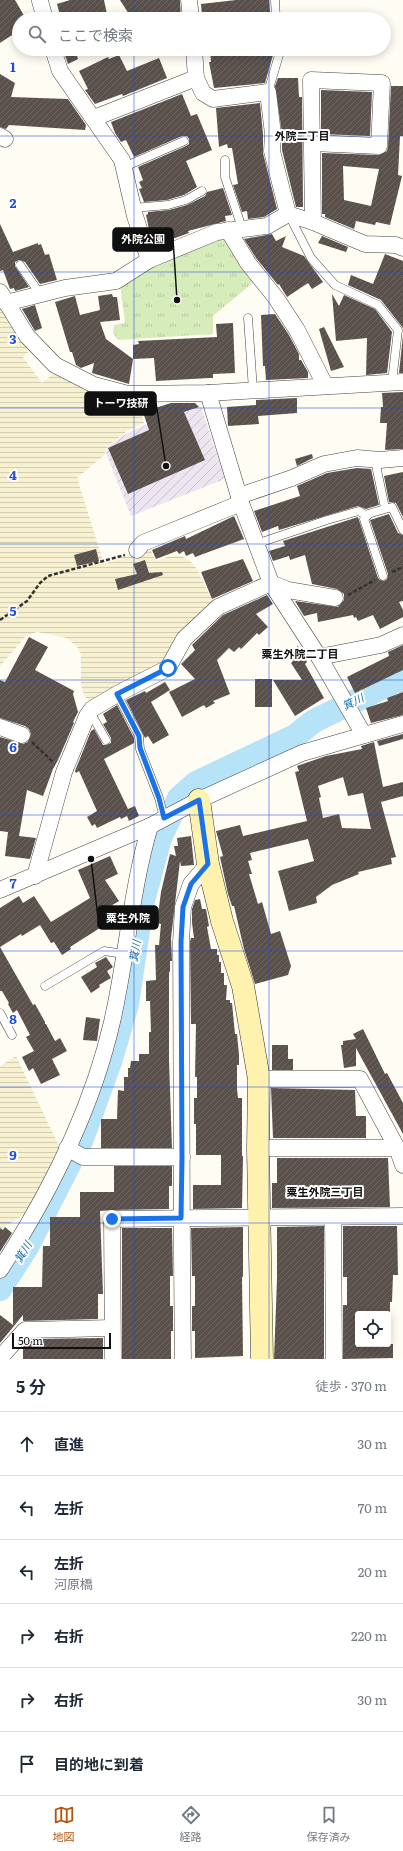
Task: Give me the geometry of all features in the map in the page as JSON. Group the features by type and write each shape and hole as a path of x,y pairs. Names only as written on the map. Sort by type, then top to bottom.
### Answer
{"street":[{"path":"41,0 44,12"},
{"path":"189,0 190,12"},
{"path":"55,56 60,71 122,160 133,208 149,260"},
{"path":"194,56 196,78 203,93 213,99 268,92 273,134 272,151 288,214"},
{"path":"94,118 196,78"},
{"path":"312,143 379,146 382,83 311,80 313,222"},
{"path":"397,382 208,393 128,394 94,385 54,365 27,336 3,298 40,294 65,288 116,281 149,260 217,232 267,226 288,214 313,222 365,244 396,246 403,248"},
{"path":"235,229 248,263 276,298 297,330 325,385"},
{"path":"208,393 240,500 271,583 319,657 364,735"},
{"path":"136,550 143,543 324,464 357,458 403,458"},
{"path":"36,876 64,772 90,712 117,694 168,668 184,639 218,607 271,583 288,590 335,598"},
{"path":"319,657 381,645 403,635"},
{"path":"0,890 36,876 150,826 193,803 302,752 403,724"},
{"path":"0,727 22,735"},
{"path":"193,803 222,921 244,986 259,1079 258,1148 262,1359"},
{"path":"0,1270 20,1239 67,1148 96,1079 112,1023 140,859 150,826"},
{"path":"183,1359 181,1218 181,942 183,907 191,884 208,864"},
{"path":"259,1079 360,1079 397,1148 403,1166"},
{"path":"67,1148 83,1157 182,1157"},
{"path":"258,1148 397,1148"},
{"path":"113,1359 112,1219 403,1216"},
{"path":"333,1217 334,1359"},
{"path":"0,1358 25,1330 112,1328"}],"lane":[{"path":"275,0 276,12"},
{"path":"268,92 278,56"},
{"path":"124,167 184,141"},
{"path":"225,160 226,177 235,229"},
{"path":"133,208 168,205 186,200 202,190"},
{"path":"288,214 311,258 335,285 378,305 400,331 397,382"},
{"path":"20,265 40,294"},
{"path":"248,318 253,390"},
{"path":"376,459 377,470 386,508"},
{"path":"383,576 364,519 367,516 386,508 392,508 403,530"},
{"path":"256,544 359,511 367,516"},
{"path":"117,694 139,736 140,748 165,817"},
{"path":"90,712 106,740"},
{"path":"45,986 104,951 124,954"},
{"path":"0,1012 12,1035"}],"path":[{"path":"0,620 27,602 40,583 48,576 123,556 136,550"},
{"path":"335,598 350,595 383,576 403,567"},
{"path":"22,735 35,744 64,772"}],"shaded area":[{"path":"0,309 4,309 31,349 23,357 42,383 56,372 137,400 144,423 127,431 109,445 103,456 77,478 104,564 140,551 148,545 156,561 170,556 182,556 189,560 197,569 215,606 168,662 91,704 84,695 81,685 81,655 77,647 67,638 37,632 26,636 0,666"},
{"path":"201,407 225,479 131,516 106,453 109,446 122,436 145,425"},
{"path":"16,1056 60,1148 26,1214 0,1229 0,1066"}],"green space":[{"path":"214,237 224,239 255,281 213,316 213,334 118,340 113,333 114,325 125,323 120,284 160,260"}],"building":[{"path":"0,0 15,0 22,12 12,12 12,35 0,43"},
{"path":"70,0 104,0 107,12 59,12 57,4"},
{"path":"120,0 180,0 181,12 128,12"},
{"path":"236,0 269,0 270,12 202,12 201,4"},
{"path":"65,56 77,56 78,59 68,64"},
{"path":"120,56 127,71 159,58 167,78 123,96 122,94 95,104 85,90 88,89 79,71 108,57 109,59"},
{"path":"211,56 273,56 265,83 214,88 209,62 211,62"},
{"path":"0,74 15,83 11,97 68,99 86,125 85,130 9,125 6,129 0,127"},
{"path":"278,78 298,78 299,97 302,97 303,207 296,207 282,150 282,133 275,86"},
{"path":"391,86 403,86 403,136 400,136 398,175 402,176 390,225 376,222 375,225 356,221 354,229 325,217 325,214 322,214 322,153 379,155 387,151","holes":["343,166 379,169 371,206 344,200"]},
{"path":"321,90 372,92 370,136 321,134"},
{"path":"182,94 191,116 197,114 212,150 186,161 197,187 184,195 167,200 144,202 139,189 142,188 139,182 143,180 138,167 186,146 189,144 189,139 187,136 182,136 134,157 126,140 121,142 115,133 111,122"},
{"path":"260,103 263,153 277,209 264,217 248,219 247,211 242,212 233,185 238,184 232,148 228,148 227,144 219,147 216,108"},
{"path":"223,188 232,215 225,216 226,221 188,231 189,233 156,245 149,229 146,215 148,212 169,210 187,205 205,196 207,192"},
{"path":"0,224 13,252 38,243 38,245 41,244 45,255 49,254 57,280 40,284 25,262 19,260 15,262 15,266 29,287 15,291 14,288 10,289 3,270 0,271"},
{"path":"272,234 276,241 286,236 282,247 304,256 323,282 312,289 308,283 287,297 279,284 278,285 256,258 244,239"},
{"path":"322,236 348,247 346,252 318,243"},
{"path":"385,254 403,261 403,328 381,300 348,285 351,275 373,284"},
{"path":"112,294 113,297 117,297 120,320 100,322 106,339 133,359 129,384 92,373 94,363 81,368 76,365 72,352 70,352 55,302 75,296 80,315 100,310 98,296"},
{"path":"332,294 339,306 344,295 375,309 392,332 387,373 366,375 367,338 336,341"},
{"path":"35,305 42,328 35,331 22,309"},
{"path":"275,314 289,335 299,354 299,360 301,360 308,372 308,378 266,380 265,366 263,366 261,315"},
{"path":"233,323 235,373 213,374 213,378 156,381 154,358 133,359 133,345 139,344 138,341 217,337 216,324"},
{"path":"324,327 344,367 331,371 319,329"},
{"path":"403,335 403,373 399,373"},
{"path":"403,392 403,449 385,450 387,423 380,423 381,407 383,407 382,393"},
{"path":"297,398 297,413 258,416 259,424 228,426 227,407 256,405 256,400"},
{"path":"171,403 195,403 199,407 184,412 205,460 128,494 108,448 149,430 143,412"},
{"path":"312,454 313,458 297,466 295,459"},
{"path":"357,468 371,469 379,505 366,509 358,506 279,530 278,526 262,532 254,511 300,496 297,486 327,473"},
{"path":"403,472 403,517 396,503 389,502 384,476"},
{"path":"389,514 398,533 403,535 403,601 399,602 403,610 403,617 380,629 373,615 358,621 353,615 318,622 317,613 304,616 295,601 338,607 344,600 344,594 337,589 312,584 305,555 290,560 289,556 273,561 269,551 285,546 283,541 358,517 378,578 384,581 387,579 388,574 370,520"},
{"path":"234,516 244,539 195,557 193,553 186,556 184,551 179,554 177,551 156,559 152,550 185,536 186,539"},
{"path":"96,549 99,561 77,566 74,555"},
{"path":"243,559 253,581 212,599 201,572"},
{"path":"145,560 149,573 162,572 163,575 118,590 115,579 137,574 133,564"},
{"path":"267,595 273,604 256,614 268,627 259,635 257,633 241,649 239,647 234,652 229,648 217,660 230,694 213,701 215,703 206,708 204,705 182,717 169,692 195,679 181,664 195,650 192,645 223,615"},
{"path":"29,637 48,647 35,670 74,691 73,694 78,712 43,796 27,790 19,836 36,838 30,859 5,856 8,832 0,831 0,737 23,744 28,742 31,734 29,729 25,726 0,718 0,680 5,682"},
{"path":"403,645 403,670 355,693 347,677 389,656 388,652"},
{"path":"298,646 307,662 305,664 324,698 295,716 273,680 302,680 291,663 293,661 288,653"},
{"path":"255,679 272,679 272,707 255,707"},
{"path":"165,682 170,690 151,702 169,735 153,744 148,736 145,738 126,700 145,691 146,693"},
{"path":"403,692 403,715 371,723 366,708 388,701 387,698"},
{"path":"117,705 134,738 134,743 104,759 128,809 135,806 139,816 129,821 127,816 121,819 120,817 97,828 95,824 92,826 87,817 97,811 79,771 76,773 75,771 91,731 94,729 103,745 111,743 111,738 103,724 107,722 103,714"},
{"path":"403,734 403,739 379,746 377,741"},
{"path":"374,742 383,787 403,782 403,796 381,802 396,857 391,858 392,864 358,872 359,874 332,885 316,897 317,903 289,911 278,871 314,861 308,839 250,853 252,860 248,861 252,874 249,874 258,904 262,902 271,934 280,931 291,966 288,975 255,984 244,949 234,906 232,906 228,894 220,857 223,856 216,831 240,825 243,836 307,821 295,772 299,771 297,766 326,756 362,749 361,746","holes":["343,777 348,796 363,793 371,829 342,828 339,814 323,818 319,798 321,797 318,786"]},
{"path":"191,836 194,865 181,866 180,861 171,938 172,961 170,961 169,972 169,1060 172,1148 101,1148 101,1119 117,1119 118,1090 124,1091 124,1077 128,1077 128,1068 130,1068 131,1061 139,1061 139,1054 149,1054 149,1032 151,1032 150,1001 146,1001 146,981 156,980 155,945 159,945 161,924 157,923 161,892 170,854 176,856 174,846 178,846 177,838"},
{"path":"110,856 118,874 105,880 119,901 104,910 111,921 70,947 71,949 62,955 54,942 51,943 40,925 22,936 21,934 0,947 0,908 19,896 23,903 34,896 51,922 90,898 78,870"},
{"path":"200,899 202,909 206,909 209,926 207,927 211,949 217,949 219,962 221,962 221,973 224,973 224,985 227,985 226,1000 230,1000 230,1003 232,1003 235,1034 237,1034 239,1065 237,1065 237,1089 238,1098 242,1098 242,1208 193,1209 193,1185 221,1185 221,1155 196,1155 194,1098 197,1098 197,1077 195,1077 196,1024 191,1024 190,942 191,938 194,938 192,909 195,900"},
{"path":"0,947 33,1005 35,1004 55,1041 60,1038 67,1051 52,1059 60,1075 41,1084 33,1068 29,1071 22,1057 34,1051 26,1037 30,1035 17,1010 13,1013 2,991 0,991"},
{"path":"106,957 113,967 107,971 111,978 99,985 100,987 91,993 81,977 97,967 95,963"},
{"path":"86,1017 100,1019 97,1041 83,1040"},
{"path":"363,1029 385,1074 387,1073 403,1103 403,1134 356,1048 356,1066 344,1068 341,1045 343,1045 343,1041 356,1039 353,1034"},
{"path":"272,1045 288,1045 288,1059 293,1059 293,1070 272,1070"},
{"path":"271,1088 355,1090 356,1116 366,1116 366,1138 273,1138"},
{"path":"277,1158 388,1158 390,1207 272,1208 272,1183 277,1183"},
{"path":"114,1166 172,1166 172,1186 169,1186 169,1209 100,1211 103,1294 98,1294 98,1319 23,1321 23,1315 0,1343 0,1315 13,1325 13,1287 42,1287 43,1246 50,1246 50,1217 80,1217 80,1192 114,1192"},
{"path":"324,1226 324,1359 274,1359 277,1227"},
{"path":"343,1226 397,1226 398,1275 393,1275 392,1302 390,1302 390,1311 355,1311 355,1347 391,1347 391,1344 393,1344 393,1358 343,1359 343,1305 347,1305 347,1277 343,1277"},
{"path":"5,1227 12,1233 0,1252 0,1228 3,1230"},
{"path":"243,1227 243,1356 195,1358 195,1331 192,1331 192,1306 195,1306 195,1276 192,1276 191,1228"},
{"path":"122,1228 172,1228 173,1276 170,1276 170,1306 173,1306 173,1331 171,1331 171,1359 122,1359"},
{"path":"103,1338 103,1359 23,1359 23,1347 29,1339"}],"waterway":[{"name":"箕川","path":"0,1289 27,1247 82,1139 110,1062 127,1004 142,904 160,838 179,798 196,783 295,736 314,721 394,682 403,680"}],"place":[{"name":"外院公園","path":"177,300"},
{"name":"トーワ技研","path":"166,466"},
{"name":"粟生外院","path":"91,859"}],"district":[{"name":"外院二丁目","path":"302,136"},
{"name":"粟生外院二丁目","path":"300,654"},
{"name":"粟生外院三丁目","path":"325,1192"}],"route":[{"path":"112,1219 181,1218 181,942 183,907 191,884 208,864 199,800 164,818 159,798 140,748 139,736 130,716 117,694 118,692 168,668"}]}
